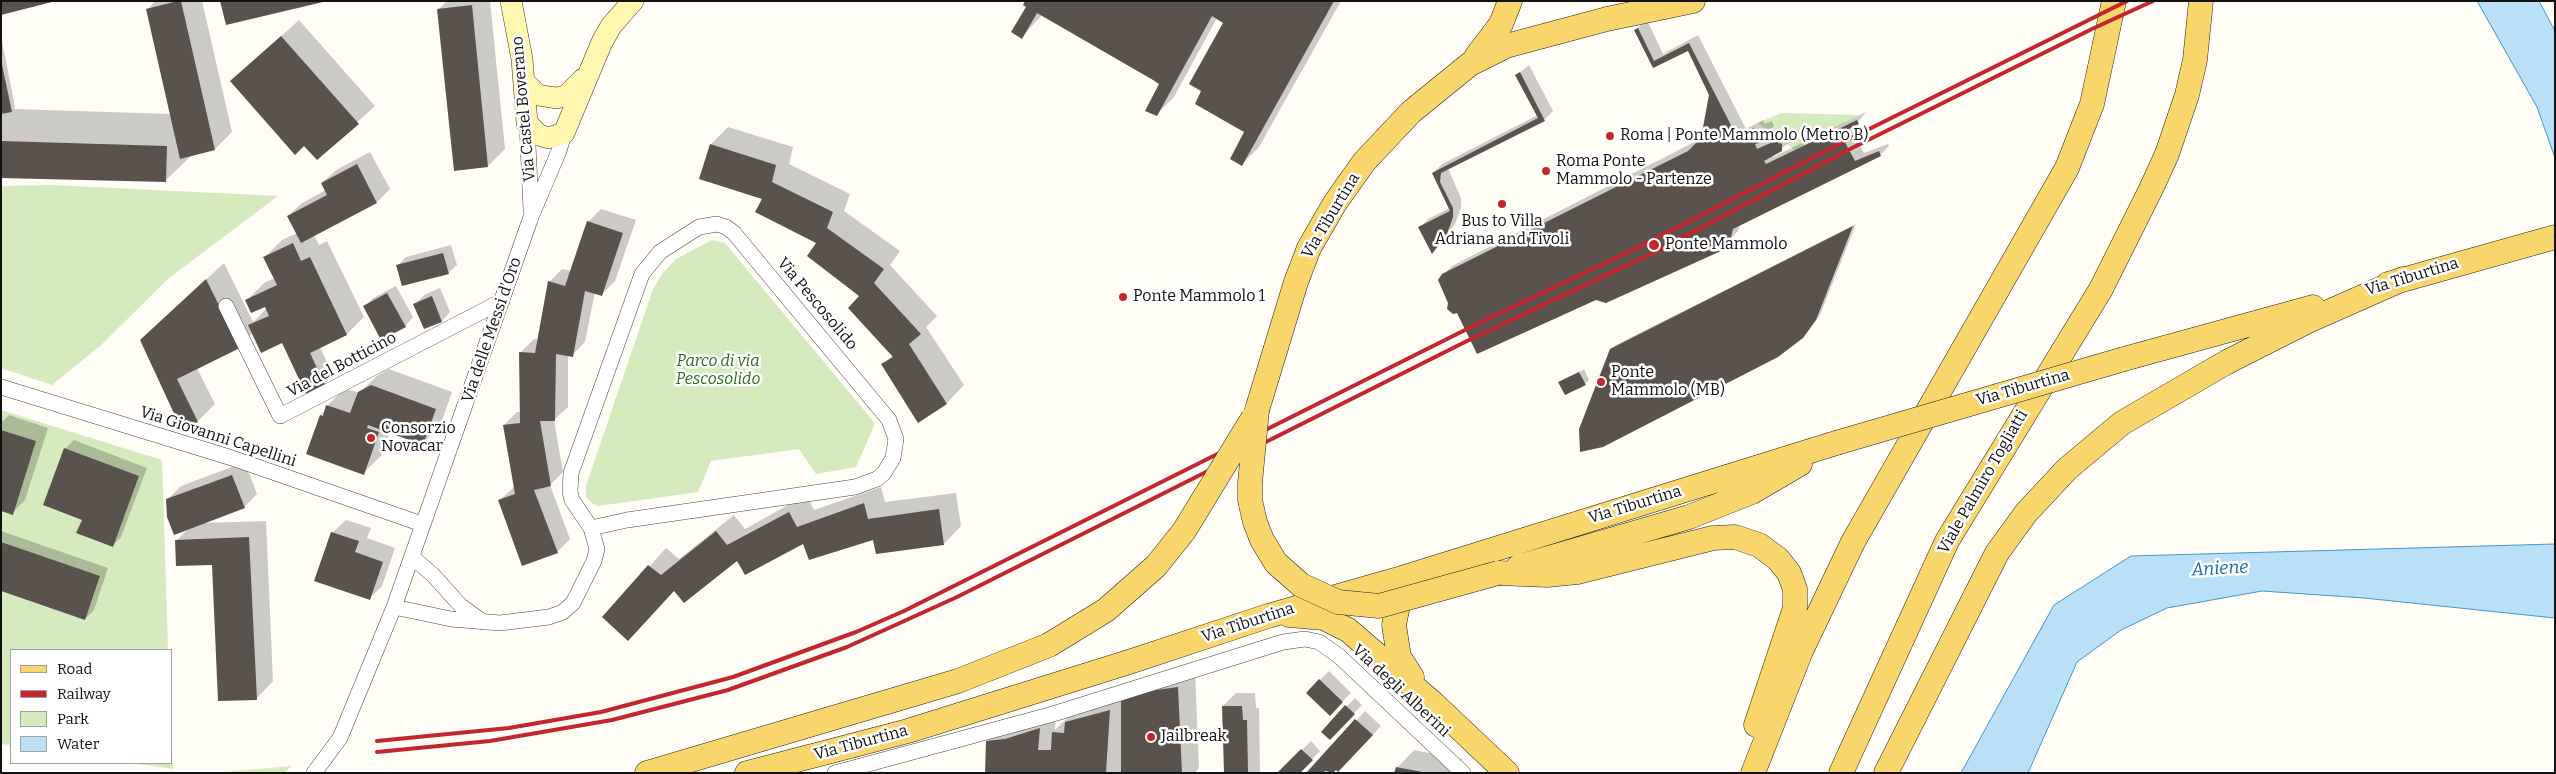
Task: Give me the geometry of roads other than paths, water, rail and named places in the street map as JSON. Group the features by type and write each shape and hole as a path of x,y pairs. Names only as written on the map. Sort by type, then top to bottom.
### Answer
{"main road":[{"path":"1470,64 1495,34 1504,19 1510,1"},
{"path":"1752,773 1801,651 1854,542 2067,168 2092,104 2114,1"},
{"name":"Viale Palmiro Togliatti","path":"1841,773 1947,542 2101,289 2151,189 2167,154 2187,95 2195,60 2202,1"},
{"name":"Via Tiburtina","path":"646,773 958,681 1049,644 1106,610 1156,566 1189,524 1258,410 1297,276 1320,227 1359,169 1383,140 1411,112 1470,64 1516,43 1671,2"},
{"name":"Via Tiburtina","path":"747,773 908,731 1129,662 1268,616 1442,566 1836,443 2555,237"},
{"path":"1886,773 1988,568 2018,522 2056,479 2122,423 2227,362 2300,325 2403,280"},
{"path":"1258,410 1250,483 1252,511 1262,540 1283,570 1301,585 1338,602 1379,606 1689,517 1752,492 1836,443"},
{"path":"1498,573 1562,574 1633,558 1698,540 1735,537 1766,549 1778,559 1789,573 1795,589 1794,617 1757,719 1752,748 1752,773"},
{"path":"1434,704 1399,657 1394,625 1398,605 1407,590 1442,566"},
{"path":"1268,616 1314,616 1341,625 1434,704 1507,773"}],"street":[{"name":"Via Castel Boverano","path":"511,1 520,42 524,82 531,217"},
{"name":"Via delle Messi d'Oro","path":"314,773 340,738 394,607 531,217 559,151 564,133 587,75 612,26 633,1"},
{"path":"524,82 538,95 556,98 566,96 587,75"},
{"path":"527,123 535,132 544,137 553,137 564,133"},
{"name":"Via Pescosolido","path":"394,607 450,619 483,622 536,620 568,609 573,603 596,554 596,540 591,528 572,500 570,492 571,472 642,274 660,252 699,227 706,224 726,227 734,233 794,303 889,420 896,439 893,458 884,474 871,482 861,485 645,517 591,528"},
{"name":"Via del Botticino","path":"226,306 280,416 502,301"},
{"name":"Via Giovanni Capellini","path":"1,387 232,458 422,524"},
{"path":"412,557 433,575 461,606 483,622"},
{"name":"Via Tiburtina","path":"835,773 1053,714 1283,642 1297,639 1312,640"},
{"name":"Via degli Alberini","path":"1312,640 1326,646 1339,656 1463,773"}],"water":[{"path":"2477,1 2539,1 2555,31 2555,158 2537,107"},
{"name":"Aniene","path":"2555,544 2555,618 2364,598 2262,591 2167,608 2121,630 2077,662 2028,773 1961,773 2054,605 2131,556"}],"railway":[{"path":"377,741 509,728 601,712 733,677 856,632 904,611 1471,327 1651,241 1841,143 2127,1"},
{"path":"377,752 490,741 612,720 728,690 847,647 957,597 1467,341 1657,251 1854,147 2092,29 2153,1"}],"place":[{"name":"Roma | Ponte Mammolo (Metro B)","path":"1610,136"},
{"name":"Roma Ponte Mammolo - Partenze","path":"1546,171"},
{"name":"Bus to Villa Adriana and Tivoli","path":"1502,204"},
{"name":"Ponte Mammolo","path":"1654,245"},
{"name":"Ponte Mammolo 1","path":"1123,297"},
{"name":"Ponte Mammolo (MB)","path":"1601,382"},
{"name":"Consorzio Novacar","path":"371,438"},
{"name":"Jailbreak","path":"1151,737"}],"park label":[{"name":"Parco di via Pescosolido","path":"718,371"}]}
